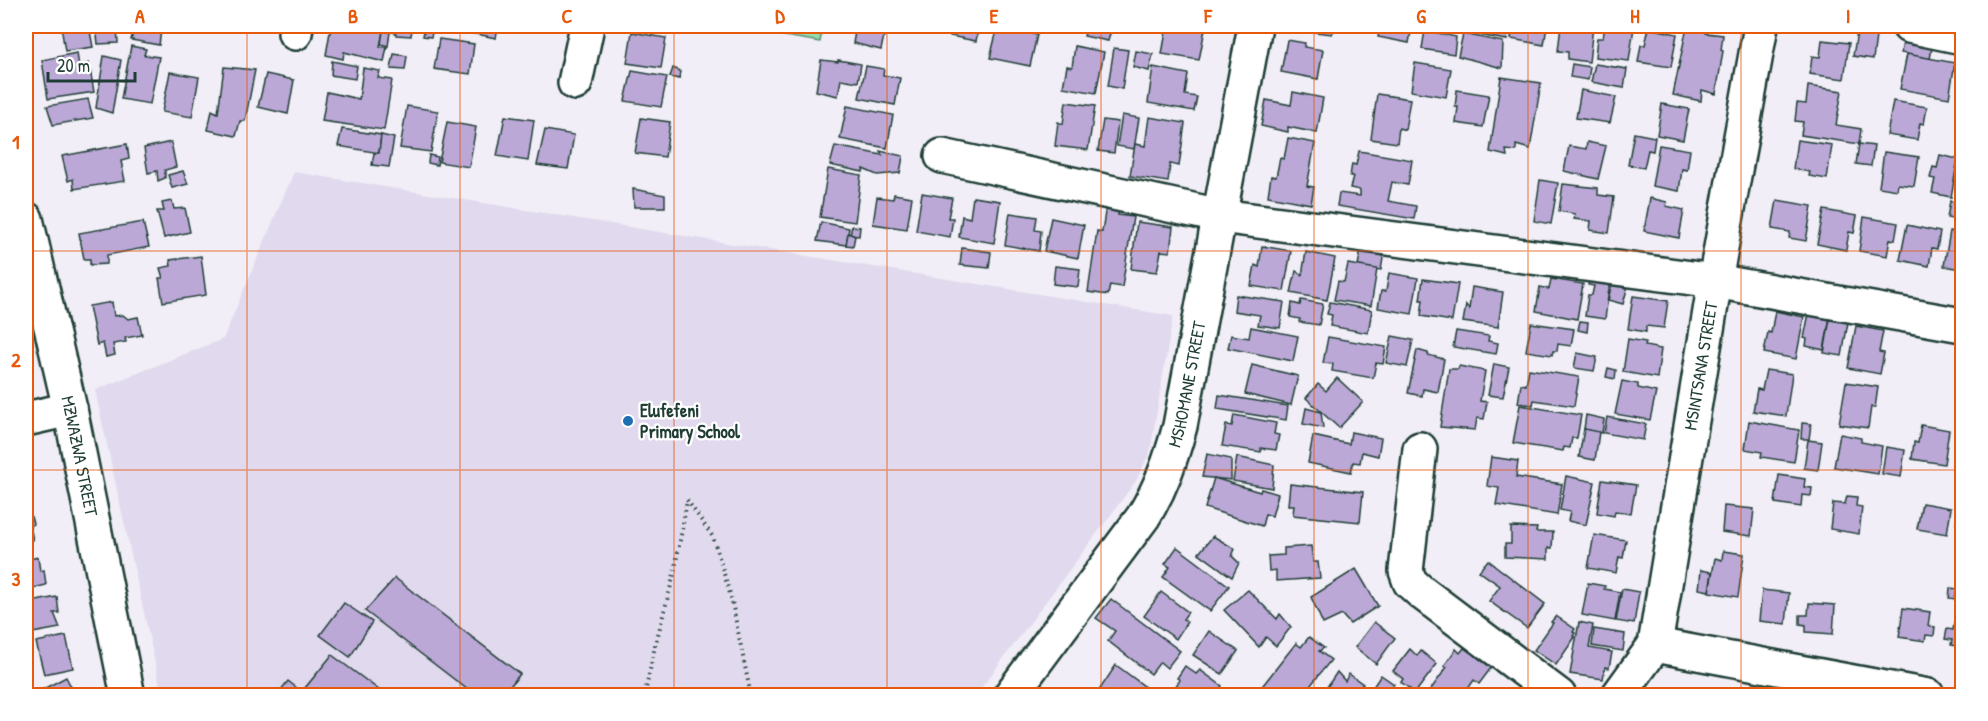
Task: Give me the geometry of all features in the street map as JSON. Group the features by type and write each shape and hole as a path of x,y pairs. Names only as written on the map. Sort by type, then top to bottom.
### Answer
{"street":[{"path":"575,83 587,26"},
{"name":"MSHOMANE STREET","path":"1010,696 1143,517 1165,476 1180,426 1256,26"},
{"name":"MSINTSANA STREET","path":"1618,696 1655,645 1715,281 1761,26"},
{"path":"1909,26 1962,37"},
{"path":"942,156 1220,216 1715,281 1962,326"},
{"name":"MZWAZWA STREET","path":"26,219 70,409 128,696"},
{"path":"26,419 70,409"},
{"path":"1420,449 1406,572 1410,582 1559,696"},
{"path":"1655,645 1928,696"}],"path":[{"path":"645,693 674,574 687,500 712,537 731,597 751,696"}],"shaded area":[{"name":"Elufefeni Primary School","path":"294,172 1173,316 1150,452 1136,481 976,695 162,695 95,390 223,339"}],"green space":[{"path":"779,26 823,26 820,42 778,35"}],"building":[{"path":"61,26 89,26 93,47 65,51"},
{"path":"96,26 117,26 118,43 98,44"},
{"path":"135,26 161,30 159,45 131,40"},
{"path":"331,26 384,26 380,47 387,47 384,62 344,52 343,59 326,55"},
{"path":"390,26 412,29 411,36 396,35 389,31"},
{"path":"414,26 429,26 429,29 425,31 413,29"},
{"path":"432,26 477,26 476,34 431,28"},
{"path":"477,26 498,26 496,38 476,34"},
{"path":"856,26 886,26 881,50 853,43"},
{"path":"905,26 923,26 921,33 905,29"},
{"path":"952,26 979,26 976,41 950,36"},
{"path":"998,26 1031,26 1029,33 1037,35 1030,66 990,58"},
{"path":"1087,26 1112,26 1108,41 1084,36"},
{"path":"1167,26 1205,29 1199,60 1162,54"},
{"path":"1281,26 1333,26 1332,34 1281,28"},
{"path":"1380,26 1412,26 1409,43 1378,37"},
{"path":"1427,26 1461,26 1460,31 1427,28"},
{"path":"1469,26 1509,26 1507,40 1468,33"},
{"path":"1513,26 1547,26 1544,45 1511,39"},
{"path":"1561,26 1593,26 1589,62 1568,59 1568,52 1558,51"},
{"path":"1605,26 1634,27 1629,61 1595,57 1597,38 1603,38"},
{"path":"1687,26 1708,26 1706,33 1723,35 1721,50 1723,51 1716,94 1702,90 1701,101 1673,95"},
{"path":"1858,26 1877,29 1873,59 1853,56"},
{"path":"429,27 433,29 431,37 423,36 424,31"},
{"path":"1649,28 1677,34 1671,67 1638,62 1641,45 1645,45"},
{"path":"1425,30 1456,37 1454,54 1422,49"},
{"path":"383,31 390,32 388,46 381,44"},
{"path":"1905,31 1934,36 1930,59 1901,53"},
{"path":"632,32 666,38 661,68 627,63"},
{"path":"1463,34 1503,42 1502,68 1458,56"},
{"path":"439,39 474,44 470,74 434,69"},
{"path":"1287,40 1305,43 1304,47 1323,50 1318,79 1281,72"},
{"path":"1822,40 1849,43 1844,79 1810,74 1812,56 1820,57"},
{"path":"131,46 146,49 144,55 159,57 150,104 121,99"},
{"path":"1075,46 1104,52 1096,93 1063,87 1067,66 1072,67"},
{"path":"1114,48 1128,50 1122,89 1108,86"},
{"path":"1136,51 1153,54 1149,71 1133,67"},
{"path":"77,53 79,67 89,63 94,92 48,99 42,60"},
{"path":"394,54 407,56 405,70 391,69"},
{"path":"1907,54 1955,63 1949,98 1900,89"},
{"path":"104,56 121,60 112,113 96,108"},
{"path":"821,60 861,64 858,82 841,79 838,96 816,91"},
{"path":"332,61 357,66 355,79 331,75"},
{"path":"1415,63 1451,69 1446,97 1411,91"},
{"path":"1572,64 1590,67 1588,80 1570,77"},
{"path":"1595,64 1627,69 1624,88 1591,82"},
{"path":"866,66 884,69 883,75 900,78 895,105 859,98"},
{"path":"224,67 255,70 245,121 240,121 236,136 208,130 212,110 218,113"},
{"path":"1153,67 1188,74 1185,95 1197,97 1194,111 1148,103"},
{"path":"363,68 380,71 378,78 392,80 384,130 322,121 327,92 359,99"},
{"path":"673,68 680,71 679,79 670,77"},
{"path":"632,71 667,77 661,107 625,101"},
{"path":"170,72 199,77 192,117 162,112"},
{"path":"266,74 294,80 288,114 258,107"},
{"path":"1501,77 1541,83 1530,149 1516,145 1516,151 1506,150 1507,156 1490,152"},
{"path":"1808,86 1842,91 1836,125 1861,129 1859,144 1801,135 1803,122 1795,121 1797,103 1806,104"},
{"path":"1457,90 1489,95 1483,127 1456,123"},
{"path":"1581,90 1616,97 1610,123 1576,118"},
{"path":"1293,92 1323,98 1317,133 1288,127 1288,132 1261,126 1266,100 1291,105"},
{"path":"1377,94 1410,99 1405,130 1399,128 1397,143 1371,139"},
{"path":"88,99 93,118 53,125 47,106"},
{"path":"1893,101 1927,107 1924,124 1920,123 1917,140 1887,135"},
{"path":"1066,102 1095,106 1088,150 1055,146 1058,122 1063,124"},
{"path":"1662,104 1689,109 1683,140 1657,135"},
{"path":"407,106 438,111 431,152 400,148"},
{"path":"847,106 893,115 887,148 840,139"},
{"path":"1122,115 1139,118 1134,149 1117,146"},
{"path":"505,116 534,120 528,161 497,156"},
{"path":"1149,117 1185,123 1179,166 1170,164 1168,182 1130,176 1135,144 1145,146"},
{"path":"641,118 670,122 665,157 635,153"},
{"path":"1103,120 1118,122 1114,153 1098,151"},
{"path":"447,122 476,127 469,167 439,162"},
{"path":"342,129 381,135 379,153 338,146"},
{"path":"545,130 574,135 568,169 537,165"},
{"path":"1634,133 1655,137 1653,151 1648,150 1644,168 1628,165"},
{"path":"381,135 394,138 389,167 372,165 374,153 379,153"},
{"path":"1288,138 1315,143 1307,186 1314,187 1311,204 1268,196 1271,176 1276,177 1280,158 1284,159"},
{"path":"1797,140 1832,145 1827,179 1809,176 1810,172 1793,169"},
{"path":"171,142 176,167 165,170 165,178 158,181 157,171 148,173 144,148"},
{"path":"1587,142 1606,146 1598,179 1564,171 1569,146 1586,149"},
{"path":"127,144 129,159 121,161 125,181 74,189 73,179 68,181 62,156"},
{"path":"1859,144 1874,146 1871,166 1856,164"},
{"path":"1659,145 1690,150 1687,170 1682,169 1679,191 1652,186"},
{"path":"835,146 882,155 880,151 903,156 900,173 877,175 863,169 863,172 830,165"},
{"path":"1359,151 1412,160 1408,185 1392,182 1388,201 1416,206 1414,219 1337,206 1339,193 1360,196 1360,190 1350,188 1353,176 1350,176 1352,164 1356,165"},
{"path":"1884,152 1919,157 1914,186 1898,184 1897,190 1879,187"},
{"path":"429,155 438,157 437,165 428,163"},
{"path":"1940,155 1958,159 1951,197 1932,193 1935,179 1930,178 1933,167 1937,168"},
{"path":"828,169 861,175 855,222 820,217"},
{"path":"183,171 188,184 172,188 168,175"},
{"path":"1540,180 1558,183 1551,224 1534,221"},
{"path":"1563,184 1598,188 1598,195 1614,197 1609,233 1590,230 1591,221 1574,219 1575,214 1559,211"},
{"path":"633,189 665,195 665,207 634,207"},
{"path":"922,193 952,198 948,218 953,218 950,237 916,231"},
{"path":"894,194 912,197 907,229 873,224 877,197 893,199"},
{"path":"973,197 1000,201 994,243 959,237 962,216 970,218"},
{"path":"1650,198 1667,202 1666,206 1684,210 1679,238 1644,231"},
{"path":"1777,200 1812,206 1806,241 1789,238 1790,232 1772,229"},
{"path":"172,201 174,209 185,208 190,232 164,238 157,211 164,211 162,203"},
{"path":"1950,201 1962,204 1962,221 1947,218"},
{"path":"1106,206 1119,208 1118,215 1133,217 1122,287 1110,285 1108,295 1088,292 1097,231 1102,232"},
{"path":"1824,210 1857,216 1854,233 1849,232 1846,250 1817,244"},
{"path":"1010,213 1037,217 1035,230 1041,231 1039,251 1005,245"},
{"path":"1864,217 1898,223 1895,240 1890,239 1887,256 1859,251"},
{"path":"1051,218 1084,225 1078,258 1044,251"},
{"path":"143,222 149,247 107,255 107,264 90,265 90,259 84,259 79,233"},
{"path":"821,222 849,228 846,245 817,241"},
{"path":"1137,222 1173,227 1170,252 1161,251 1157,272 1131,269"},
{"path":"1907,225 1940,232 1937,249 1932,248 1929,266 1900,260"},
{"path":"852,226 860,227 859,236 850,235"},
{"path":"1950,231 1962,233 1962,269 1944,266"},
{"path":"848,233 855,236 853,246 846,245"},
{"path":"1262,246 1291,251 1284,291 1251,286 1255,265 1259,267"},
{"path":"962,248 991,252 989,268 960,265"},
{"path":"1361,248 1384,252 1381,270 1358,266"},
{"path":"1306,252 1335,258 1327,300 1291,293 1296,271 1302,275"},
{"path":"201,256 206,295 163,302 159,278 163,278 160,268 171,266 170,260"},
{"path":"1348,264 1377,269 1371,306 1334,300 1338,281 1344,282"},
{"path":"1055,266 1080,269 1078,287 1053,284"},
{"path":"1389,273 1418,278 1412,314 1378,308 1381,291 1386,291"},
{"path":"1589,278 1610,281 1605,319 1585,316 1588,295 1592,295 1594,286 1588,285"},
{"path":"1613,278 1629,282 1623,304 1608,300"},
{"path":"1423,279 1458,284 1452,321 1421,316 1423,300 1420,300"},
{"path":"1551,279 1583,284 1577,319 1536,311 1540,287 1549,289"},
{"path":"1472,287 1503,292 1498,327 1463,322 1466,305 1469,309"},
{"path":"1236,295 1284,302 1280,328 1258,325 1260,315 1234,311"},
{"path":"1633,296 1668,301 1664,328 1646,326 1646,332 1628,329"},
{"path":"1301,300 1323,304 1319,325 1299,322 1300,319 1290,317 1292,303 1300,305"},
{"path":"112,302 114,316 123,315 128,319 138,317 142,335 125,338 126,342 113,344 115,355 106,357 103,343 97,345 89,306"},
{"path":"1330,302 1372,310 1368,333 1330,326 1332,315 1327,314"},
{"path":"1811,303 1832,307 1824,350 1806,346 1807,339 1804,338"},
{"path":"1832,307 1850,311 1842,356 1824,353"},
{"path":"1775,311 1804,317 1796,359 1764,353"},
{"path":"1580,321 1588,322 1587,332 1578,330"},
{"path":"1531,323 1574,329 1571,346 1558,344 1557,351 1553,351 1552,355 1526,351"},
{"path":"1856,326 1883,331 1879,352 1884,353 1880,374 1848,368"},
{"path":"1251,327 1298,336 1293,361 1228,348 1231,335 1249,338"},
{"path":"1456,331 1489,336 1488,341 1498,343 1496,354 1453,347"},
{"path":"1392,336 1413,340 1407,367 1386,363"},
{"path":"1328,337 1386,347 1383,364 1376,363 1373,378 1332,371 1333,364 1323,363"},
{"path":"1628,339 1646,342 1645,346 1661,349 1657,378 1623,372"},
{"path":"1417,350 1444,359 1438,392 1423,389 1422,396 1408,393"},
{"path":"1577,353 1597,357 1594,371 1574,368"},
{"path":"1494,364 1509,367 1503,397 1488,395"},
{"path":"1252,365 1298,376 1291,405 1245,394"},
{"path":"1459,366 1485,371 1480,401 1487,402 1484,419 1477,418 1475,430 1440,427 1449,369 1458,369"},
{"path":"1608,368 1616,370 1615,379 1606,377"},
{"path":"1529,369 1579,377 1574,406 1534,400 1533,405 1518,403 1521,384 1526,385"},
{"path":"1766,370 1792,374 1786,416 1753,411 1757,389 1762,390"},
{"path":"1337,378 1363,402 1339,428 1306,398 1318,384 1326,391"},
{"path":"1622,381 1638,384 1638,388 1656,392 1650,420 1615,414"},
{"path":"1846,382 1878,387 1875,408 1871,407 1868,428 1839,424"},
{"path":"1219,395 1288,406 1286,420 1217,409"},
{"path":"1520,405 1581,415 1577,438 1572,438 1570,448 1564,447 1563,451 1513,443"},
{"path":"1306,408 1321,412 1323,428 1303,424"},
{"path":"1234,415 1276,423 1274,434 1279,435 1276,450 1261,448 1261,452 1222,446 1226,425 1232,426"},
{"path":"1586,415 1604,419 1602,433 1584,429"},
{"path":"1607,417 1646,424 1643,440 1604,433"},
{"path":"1749,421 1799,430 1794,462 1761,457 1762,452 1745,449"},
{"path":"1962,421 1962,486 1953,484"},
{"path":"1802,423 1811,424 1809,439 1801,439"},
{"path":"1921,425 1949,430 1944,464 1912,459 1914,442 1918,443"},
{"path":"1584,429 1599,432 1595,460 1579,457"},
{"path":"1351,432 1381,438 1378,456 1362,452 1360,463 1353,462 1351,472 1308,463 1313,436 1349,444"},
{"path":"1840,434 1861,438 1861,442 1882,446 1878,474 1834,467"},
{"path":"1808,440 1822,442 1818,470 1804,468"},
{"path":"1886,447 1905,450 1901,477 1882,474"},
{"path":"1207,454 1231,459 1231,480 1202,477"},
{"path":"1237,457 1274,465 1272,488 1233,481"},
{"path":"1491,457 1518,461 1516,477 1562,484 1557,515 1496,505 1499,488 1487,486"},
{"path":"1779,475 1805,479 1804,487 1812,488 1811,496 1802,495 1801,507 1775,503"},
{"path":"1566,476 1595,482 1586,525 1568,521 1570,512 1560,510"},
{"path":"1214,478 1260,492 1261,489 1278,494 1272,516 1265,514 1262,526 1205,508"},
{"path":"1602,480 1636,485 1631,513 1615,511 1614,516 1597,513"},
{"path":"1290,484 1363,492 1360,522 1293,515 1294,505 1288,505"},
{"path":"1962,495 1962,525 1956,524"},
{"path":"1847,496 1857,497 1856,506 1862,507 1859,534 1830,529 1833,503 1845,504"},
{"path":"1922,503 1951,508 1947,534 1917,529"},
{"path":"1724,506 1754,509 1751,536 1722,532"},
{"path":"29,509 33,524 30,526 33,540 26,542 26,510"},
{"path":"1511,527 1537,528 1536,532 1553,532 1552,548 1548,548 1548,559 1505,557 1505,544 1511,544"},
{"path":"1594,535 1626,540 1623,558 1619,557 1616,573 1588,568"},
{"path":"1213,536 1235,549 1232,556 1239,563 1232,577 1199,553"},
{"path":"1311,546 1313,562 1318,562 1320,578 1276,581 1276,570 1269,571 1268,556 1284,555 1284,548"},
{"path":"1177,547 1229,586 1210,611 1163,577 1170,567 1165,564"},
{"path":"1723,551 1744,554 1738,597 1709,592 1715,558 1722,560"},
{"path":"38,557 40,571 44,570 46,585 26,590 26,560"},
{"path":"1488,560 1545,604 1527,628 1489,601 1500,586 1479,571"},
{"path":"1356,569 1378,606 1350,624 1342,615 1323,624 1311,597"},
{"path":"1701,570 1712,572 1709,591 1699,589"},
{"path":"395,578 520,674 502,696 476,696 365,611"},
{"path":"1588,583 1620,592 1615,621 1582,615"},
{"path":"1950,588 1957,589 1955,599 1949,598"},
{"path":"1622,589 1639,592 1634,624 1616,621"},
{"path":"1959,589 1962,590 1962,606 1956,605"},
{"path":"1248,590 1277,619 1280,614 1291,627 1276,646 1266,637 1259,647 1224,610"},
{"path":"1762,590 1789,593 1786,624 1759,621"},
{"path":"1161,592 1188,612 1183,619 1187,622 1176,639 1144,616"},
{"path":"57,597 59,613 54,613 60,628 27,634 26,603"},
{"path":"1111,599 1180,651 1167,668 1160,662 1151,674 1108,641 1115,631 1096,618"},
{"path":"344,603 372,622 350,657 320,635"},
{"path":"1809,603 1835,605 1833,634 1806,632 1806,625 1800,624 1800,615 1808,615"},
{"path":"1903,608 1930,612 1928,626 1935,627 1934,636 1926,635 1925,641 1899,637"},
{"path":"1956,610 1962,611 1962,647 1951,645 1952,640 1945,639 1947,629 1953,630"},
{"path":"1556,616 1575,629 1573,636 1575,637 1556,665 1534,650"},
{"path":"1374,622 1395,638 1376,664 1355,647"},
{"path":"1579,622 1593,625 1589,648 1612,652 1609,668 1605,667 1603,679 1570,674"},
{"path":"1594,629 1625,634 1623,651 1592,646"},
{"path":"1209,631 1238,651 1222,674 1193,655"},
{"path":"66,636 73,668 44,674 36,642"},
{"path":"1309,637 1324,648 1319,651 1331,660 1306,691 1310,696 1258,696 1256,694 1296,643 1301,647"},
{"path":"1464,648 1475,656 1477,653 1494,664 1479,684 1474,680 1463,696 1426,696 1447,667 1444,666 1456,649 1460,653"},
{"path":"1410,649 1417,656 1421,651 1437,664 1415,693 1401,682 1403,679 1393,671"},
{"path":"332,655 387,696 315,696 305,688"},
{"path":"1116,665 1144,686 1137,696 1109,696 1100,689"},
{"path":"1185,666 1196,674 1200,670 1222,686 1216,696 1180,696 1173,690"},
{"path":"1337,672 1345,681 1349,674 1363,684 1355,696 1321,696"},
{"path":"1381,675 1394,684 1389,692 1394,696 1367,696"},
{"path":"66,677 76,696 32,695"},
{"path":"288,681 307,696 276,696"}],"place":[{"name":"Elufefeni Primary School","path":"628,421"}]}
